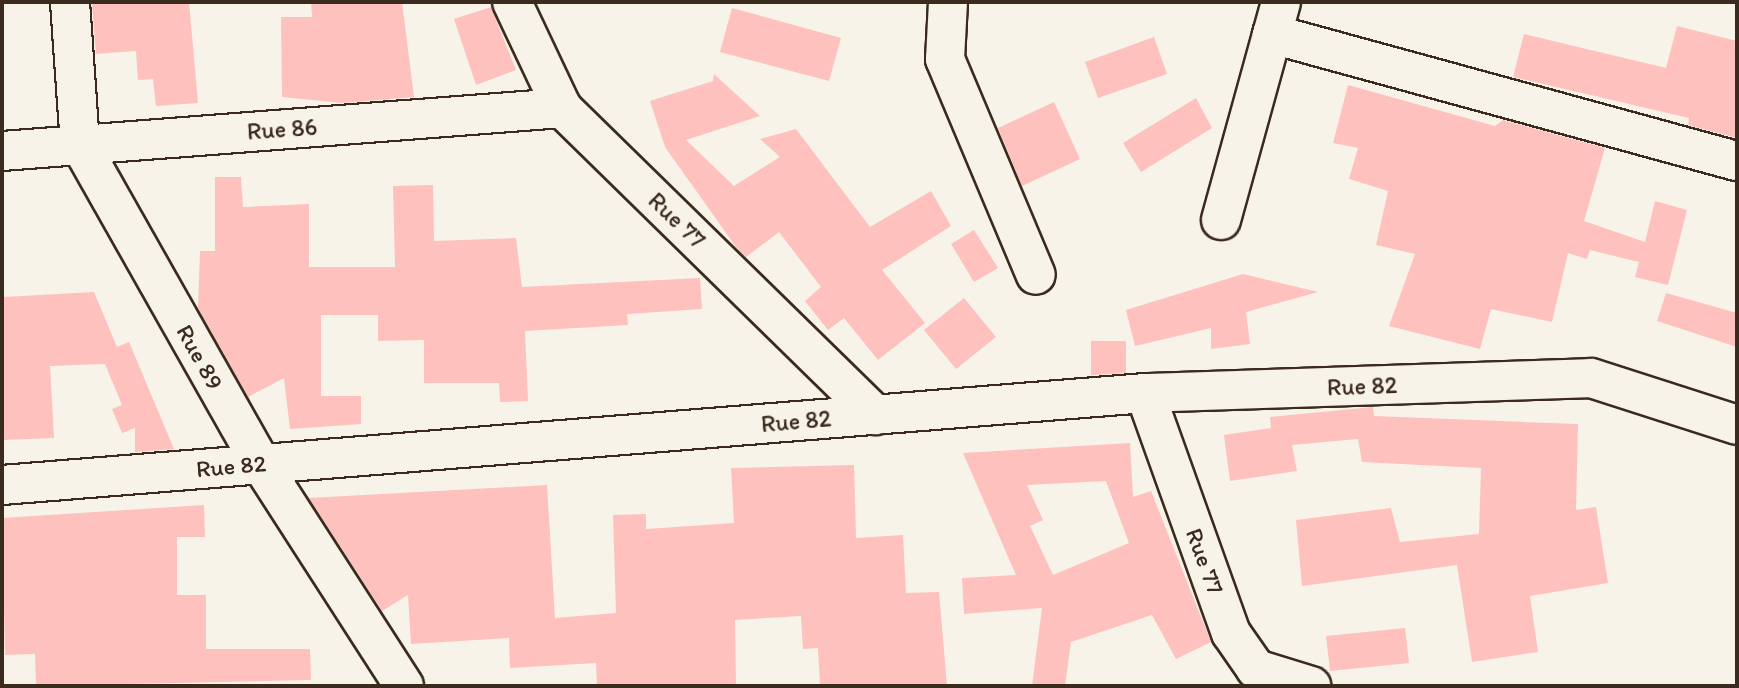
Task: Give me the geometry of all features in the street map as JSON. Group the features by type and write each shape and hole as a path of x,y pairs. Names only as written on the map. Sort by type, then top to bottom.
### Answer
{"street":[{"name":"Rue 89","path":"69,2 80,144 261,464 404,686"},
{"name":"Rue 77","path":"512,2 562,108 876,415"},
{"path":"948,2 945,59 1036,275"},
{"path":"1221,220 1276,18 1737,161"},
{"name":"Rue 86","path":"2,151 562,108"},
{"name":"Rue 82","path":"2,485 1145,393 1591,378 1737,425"},
{"name":"Rue 77","path":"1145,393 1231,633 1256,669 1311,686"}],"building":[{"path":"92,2 189,2 198,103 156,106 153,79 138,80 136,51 96,54"},
{"path":"311,2 402,2 414,97 342,103 282,97 281,17 312,17"},
{"path":"491,7 516,70 476,85 454,19"},
{"path":"732,8 841,38 829,81 720,52"},
{"path":"1677,26 1737,41 1737,138 1688,125 1689,118 1513,77 1524,34 1666,68"},
{"path":"1154,37 1167,74 1098,98 1085,62"},
{"path":"714,74 760,116 686,140 734,186 780,157 760,139 796,129 870,227 931,191 951,226 882,270 925,323 878,360 844,318 828,330 805,301 821,287 779,232 746,257 736,247 665,147 650,101 713,81"},
{"path":"1348,85 1495,126 1503,120 1605,148 1584,221 1645,242 1655,201 1687,210 1668,285 1635,277 1639,262 1590,250 1587,259 1568,253 1552,322 1491,309 1480,349 1389,326 1415,254 1376,245 1388,191 1349,179 1358,148 1333,143"},
{"path":"1196,98 1212,128 1141,172 1123,143"},
{"path":"1054,102 1080,159 1022,186 998,128"},
{"path":"215,177 241,177 243,207 309,204 309,267 395,267 393,186 433,185 434,241 516,238 522,287 700,278 702,309 627,314 628,325 525,331 528,401 500,402 499,383 424,383 424,340 378,341 378,315 321,315 321,396 361,396 361,424 290,429 284,378 248,397 198,308 200,251 215,251"},
{"path":"974,230 998,268 974,282 951,244"},
{"path":"1243,274 1318,292 1246,312 1250,344 1211,349 1211,328 1135,346 1126,310"},
{"path":"94,292 117,347 129,342 174,449 135,452 135,428 122,433 112,409 122,405 105,364 50,366 54,438 2,440 4,297"},
{"path":"1666,293 1737,313 1737,347 1657,321"},
{"path":"964,298 996,337 956,369 924,330"},
{"path":"1091,341 1126,341 1126,373 1091,375"},
{"path":"1373,407 1374,416 1578,424 1576,510 1596,507 1608,583 1530,596 1538,652 1472,662 1457,565 1302,586 1296,520 1391,508 1400,542 1479,534 1481,468 1362,462 1358,439 1292,445 1297,471 1230,481 1224,435 1271,428 1270,417"},
{"path":"1130,443 1133,497 1151,491 1211,642 1176,659 1152,615 1071,642 1065,686 1032,686 1042,608 964,614 962,578 1016,575 963,453","holes":["1106,481 1129,543 1053,575 1030,526 1043,520 1027,485"]},
{"path":"854,465 856,538 903,535 906,593 939,592 947,686 820,686 818,648 803,649 801,616 735,620 736,686 597,686 596,663 510,668 509,638 411,644 408,595 382,611 309,498 547,485 555,618 616,613 613,515 646,514 646,529 734,523 731,468"},
{"path":"204,505 205,537 177,537 177,595 206,595 206,649 310,649 311,680 36,686 35,654 5,655 2,518"},
{"path":"1405,628 1409,663 1330,671 1326,636"}]}
